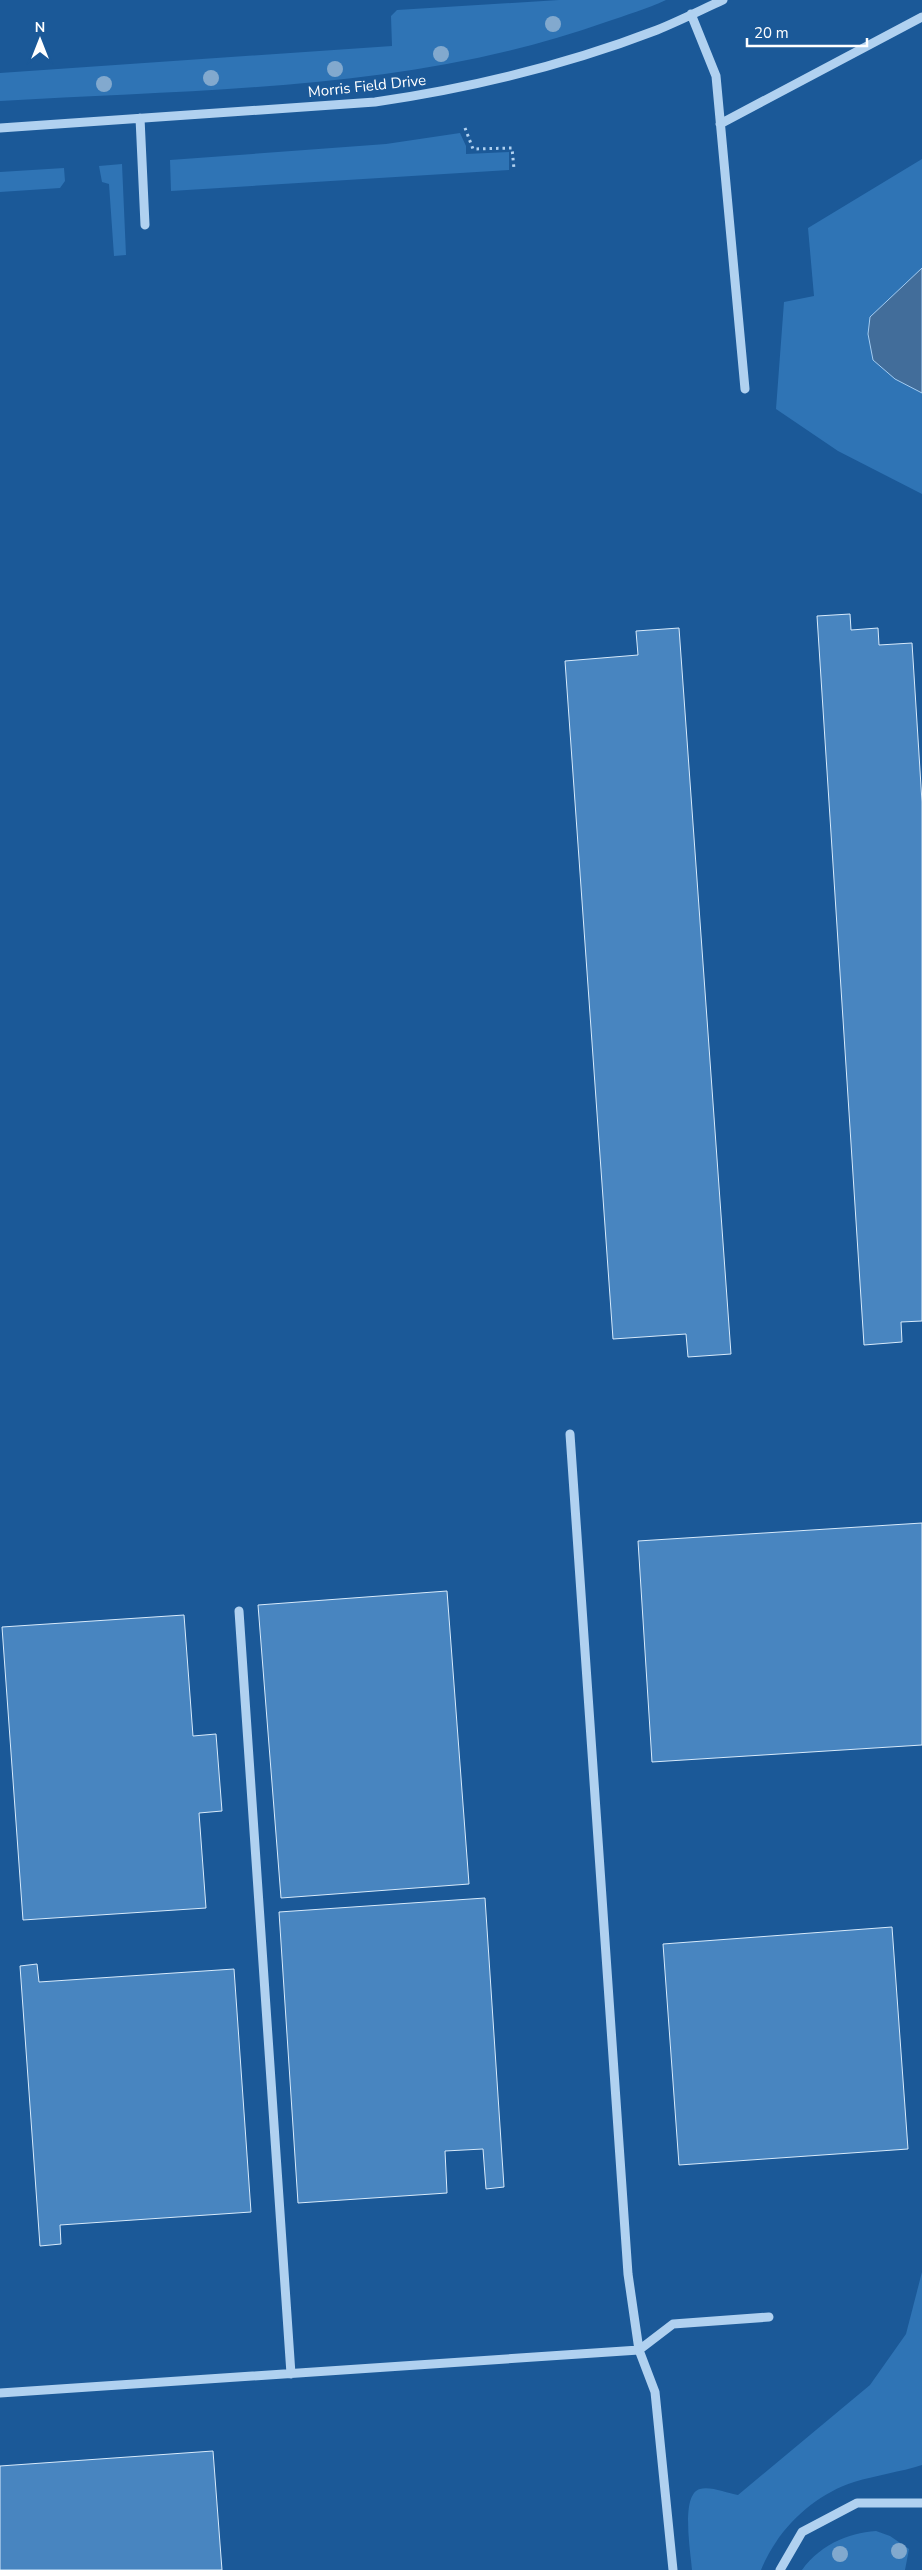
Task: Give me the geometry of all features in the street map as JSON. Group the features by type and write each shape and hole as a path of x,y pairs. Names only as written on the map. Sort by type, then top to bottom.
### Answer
{"street":[{"name":"Morris Field Drive","path":"0,128 375,102 432,94 545,68 658,30 723,0"},
{"path":"691,14 716,76 745,389"},
{"path":"720,124 922,17"},
{"path":"140,118 145,225"},
{"path":"570,1434 628,2274 639,2350 655,2392 673,2570"},
{"path":"239,1611 291,2374"},
{"path":"0,2393 639,2350 673,2324 769,2317"},
{"path":"780,2570 802,2532 857,2503 922,2503"}],"path":[{"path":"465,128 473,149 512,148 514,169"}],"shaded area":[{"path":"559,0 666,0 606,22 533,45 458,62 383,74 230,89 0,101 0,73 392,46 391,16 397,10"},
{"path":"460,133 466,146 466,154 509,152 509,170 171,191 170,160 386,144"},
{"path":"922,159 922,494 838,451 776,409 784,302 814,296 808,228"},
{"path":"122,164 126,255 114,256 109,184 102,182 99,166"},
{"path":"64,168 65,181 60,188 0,192 0,172"},
{"path":"922,268 922,393 895,379 873,360 868,334 870,317"},
{"path":"922,2272 922,2465 854,2482 824,2496 798,2516 787,2528 768,2555 761,2570 692,2570 688,2513 694,2493 700,2489 709,2488 738,2495 870,2385 906,2334"},
{"path":"876,2531 890,2536 909,2549 905,2570 802,2570 817,2554 834,2542 865,2532"}],"building":[{"path":"850,614 851,630 878,628 879,645 912,643 922,802 922,1321 901,1322 902,1342 864,1345 817,616"},
{"path":"679,628 731,1354 688,1357 686,1334 613,1339 565,661 638,655 636,631"},
{"path":"922,1523 922,1745 652,1762 638,1541"},
{"path":"447,1591 469,1884 281,1898 258,1605"},
{"path":"184,1615 193,1736 216,1734 222,1811 199,1813 206,1908 23,1920 2,1627"},
{"path":"485,1898 504,2187 486,2189 483,2149 445,2151 447,2193 298,2203 279,1912"},
{"path":"892,1927 908,2149 679,2165 663,1944"},
{"path":"37,1964 39,1982 234,1969 251,2212 60,2225 61,2244 40,2246 20,1966"},
{"path":"213,2451 222,2570 0,2570 0,2466"}]}
